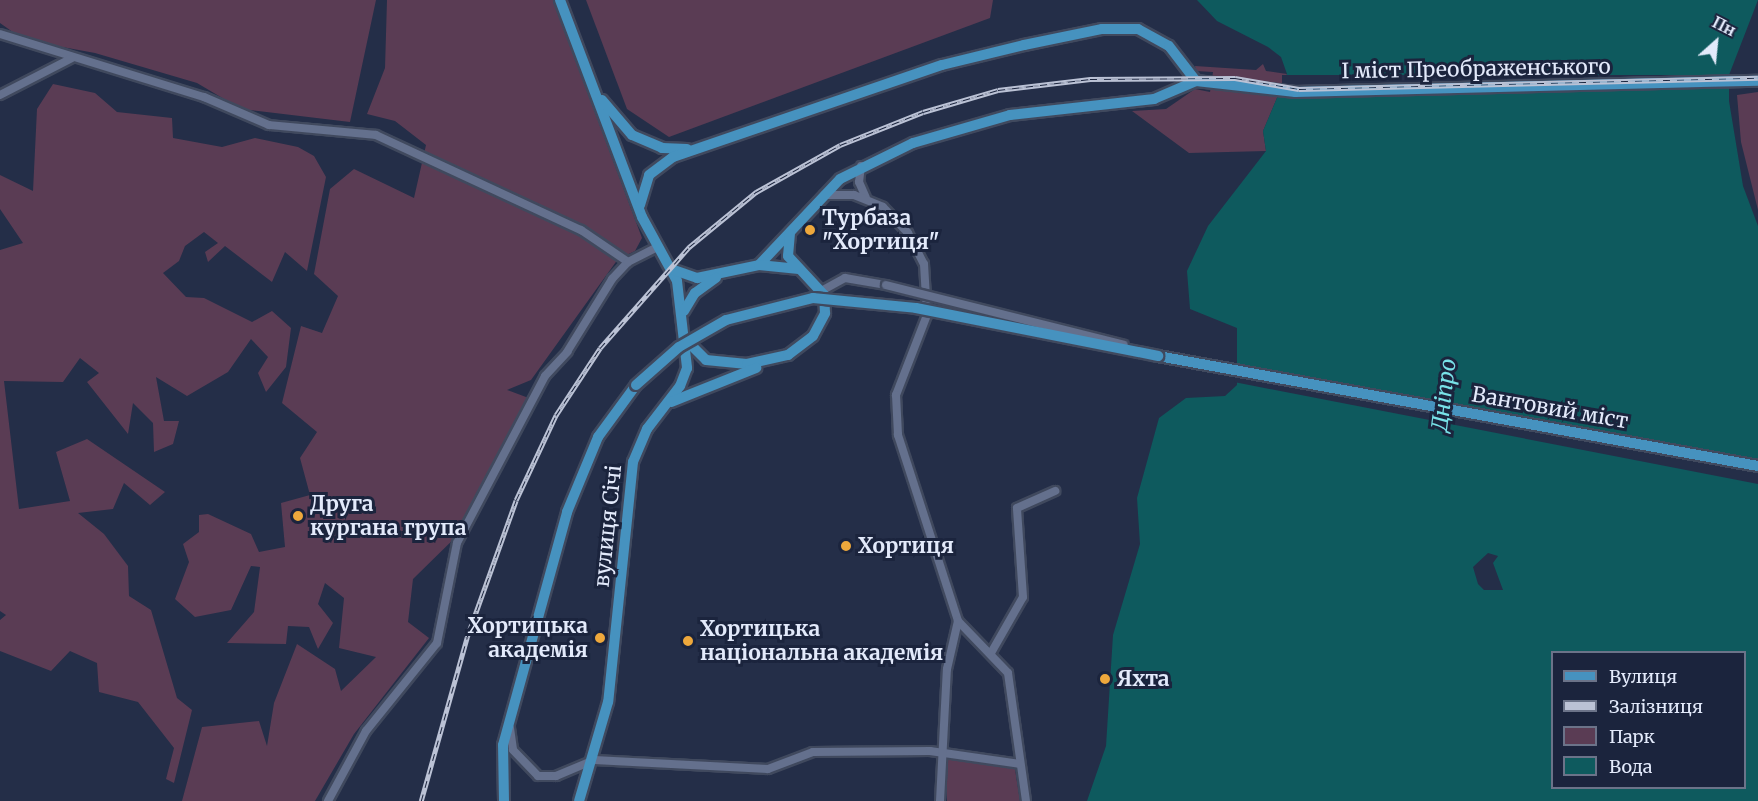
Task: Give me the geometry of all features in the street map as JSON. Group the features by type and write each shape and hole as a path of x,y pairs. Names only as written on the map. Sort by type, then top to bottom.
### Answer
{"main road":[{"path":"560,0 642,217 655,248 671,269 683,314 683,334 706,360 773,362"},
{"path":"642,217 639,200 649,175 693,149 942,65 1102,29 1138,29 1153,36 1194,79 1154,99 1086,102 971,124 861,166 821,196 759,265"},
{"name":"I міст Преображенського","path":"1194,79 1295,92 1758,81"},
{"path":"591,81 632,135 662,148 693,149"},
{"path":"667,404 773,362 804,345 821,325 823,290 786,250 792,230"},
{"path":"671,269 697,278 759,265 803,270"},
{"path":"683,314 695,293 724,274"},
{"name":"Вантовий міст","path":"504,801 500,773 511,713 581,472 636,385 679,347 718,324 813,298 916,308 1158,356 1758,466"},
{"name":"вулиця Січі","path":"579,801 594,760 613,674 633,462 646,429 667,404 687,368 683,334"}],"street":[{"path":"0,34 204,98 269,125 376,135 581,230 628,262"},
{"path":"0,95 72,58"},
{"path":"861,166 859,183 866,198 903,227 924,264 927,315 895,411 958,621 964,634 991,653 1008,673 1026,801"},
{"path":"821,196 866,198"},
{"path":"328,801 366,731 432,653 444,620 455,551 470,515 545,376 628,262 655,248"},
{"path":"823,290 845,278 886,285 1066,326 1158,356"},
{"path":"991,653 1023,597 1017,508 1055,491"},
{"path":"940,801 947,669 958,621"},
{"path":"511,713 513,750 538,776 556,776 594,760 734,770 768,769 813,752 941,753 1020,764"}],"green space":[{"path":"0,0 376,0 350,122 241,109 197,83 95,53 24,40 0,23"},
{"path":"387,0 553,0 642,238 635,251 618,259 531,380 507,390 534,400 464,529 413,579 408,622 429,638 354,734 315,801 182,801 202,727 259,721 267,746 274,703 297,644 335,669 341,691 376,657 339,648 344,598 325,583 318,604 333,623 318,649 309,627 288,626 286,644 227,643 254,612 260,567 251,566 231,610 195,617 175,599 189,562 183,544 199,532 199,515 208,514 251,534 259,552 285,547 281,503 310,495 300,458 317,432 282,403 301,326 322,333 338,296 314,274 330,189 354,169 414,198 426,145 395,121 367,114 385,68"},
{"path":"586,0 993,0 990,18 669,137 627,109"},
{"path":"1263,64 1266,71 1287,74 1263,131 1266,151 1189,153 1132,111 1166,109 1195,89 1210,92 1213,72 1196,71 1195,66 1256,70"},
{"path":"53,84 95,93 117,112 172,118 173,138 222,147 255,138 298,147 314,156 326,177 307,271 285,252 272,282 225,246 208,262 205,252 218,243 204,232 185,246 179,261 163,273 186,297 204,298 252,322 272,311 291,328 286,367 266,392 258,373 268,357 251,339 228,372 187,396 156,377 164,421 179,421 173,444 154,452 153,423 133,403 128,434 87,382 99,373 80,358 63,382 4,381 19,509 70,501 56,452 87,439 165,492 150,505 124,483 113,509 78,513 104,534 128,566 129,596 151,610 177,698 192,710 174,783 166,779 174,748 138,702 99,692 97,663 70,651 51,671 0,651 0,620 6,615 0,611 0,250 23,243 0,209 0,175 33,191 37,109"},
{"path":"1758,92 1758,210 1741,142 1737,95"},
{"path":"946,758 1015,769 1020,801 947,801"}],"water":[{"name":"Дніпро","path":"1197,0 1758,0 1729,75 1729,101 1743,186 1758,226 1758,801 1087,801 1106,746 1113,635 1140,544 1137,498 1159,418 1186,398 1225,396 1237,385 1237,328 1190,309 1187,271 1208,226 1266,151 1263,131 1287,74 1281,57 1268,47 1217,21","holes":["1488,553 1498,556 1493,563 1503,590 1484,590 1478,584 1473,567"]}],"pier":[{"path":"1282,75 1732,75 1732,88 1282,88"},
{"path":"1236,364 1758,460 1758,484 1234,382"}],"railway":[{"path":"421,801 467,637 516,500 556,415 600,348 689,247 756,192 840,145 923,112 998,90 1090,79 1235,78 1299,89 1758,78"}],"place":[{"name":"Турбаза \"Хортиця\"","path":"810,230"},
{"name":"Друга кургана група","path":"298,516"},
{"name":"Хортиця","path":"846,546"},
{"name":"Хортицька академія","path":"600,638"},
{"name":"Хортицька національна академія","path":"688,641"},
{"name":"Яхта","path":"1105,679"}]}
